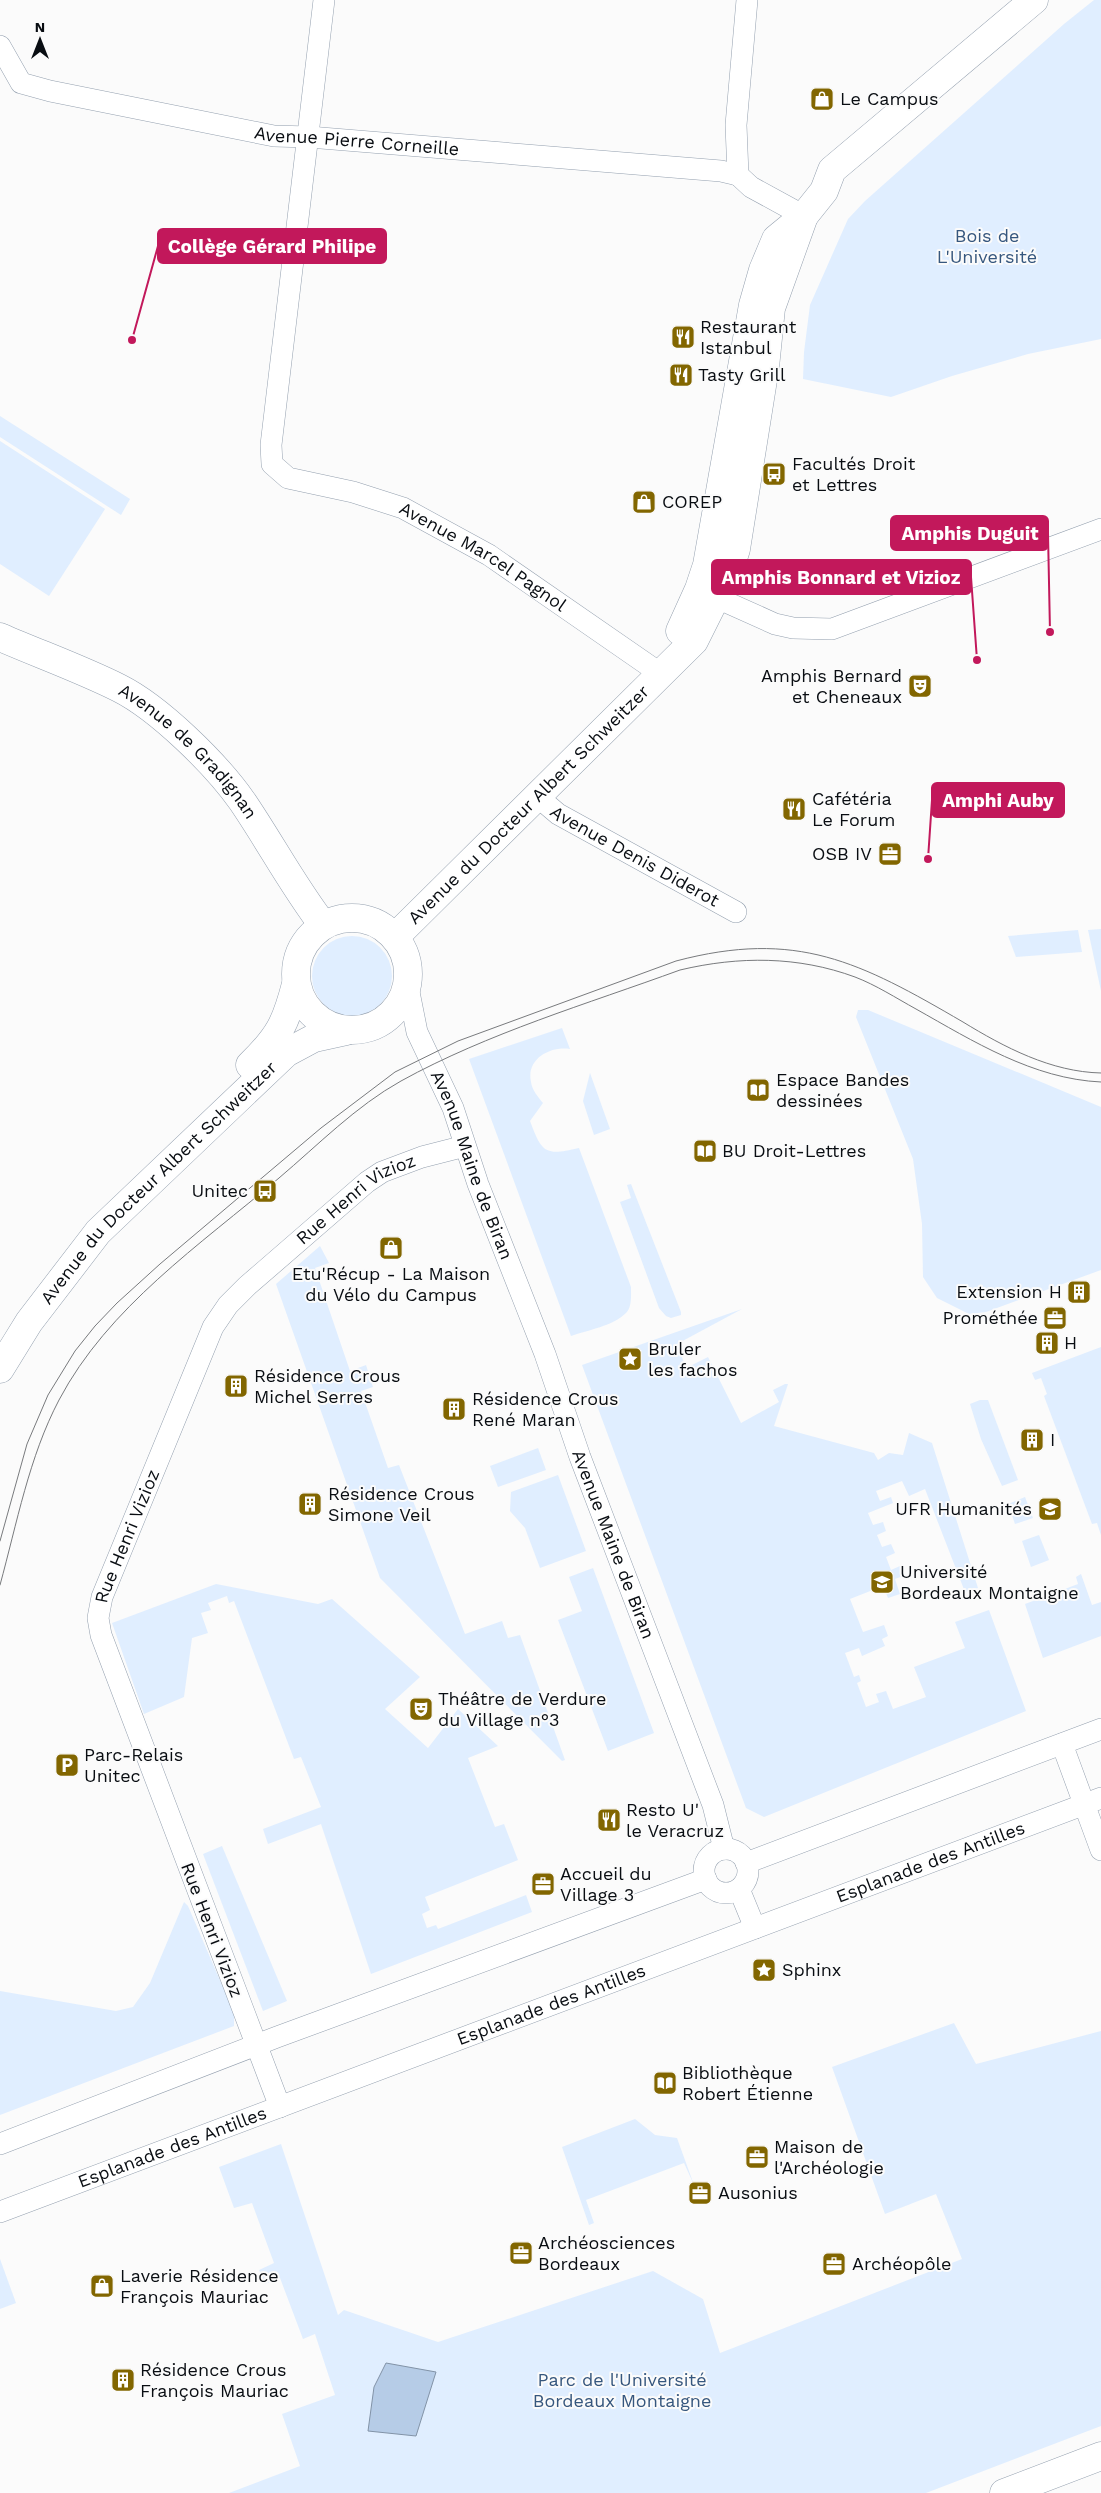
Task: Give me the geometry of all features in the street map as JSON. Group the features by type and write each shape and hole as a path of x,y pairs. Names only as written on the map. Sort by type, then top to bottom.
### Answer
{"main road":[{"name":"Avenue du Docteur Albert Schweitzer","path":"661,674 696,596 707,565 753,305 762,270 776,239 804,216 824,191 832,170 1034,0"},
{"name":"Avenue du Docteur Albert Schweitzer","path":"824,191 845,183 863,164 1052,0"},
{"name":"Avenue du Docteur Albert Schweitzer","path":"395,937 694,641 717,598 736,549 765,367 771,308 804,216"},
{"name":"Avenue de Gradignan","path":"0,637 120,688 162,718 204,756 241,800 306,903 323,925"},
{"path":"352,918 368,920 382,926 395,937 404,951 409,969 408,987 402,1002 392,1015 379,1025 363,1030 346,1031 329,1026 313,1016 302,1002 296,984 296,968 300,952 309,938 323,925 352,918"},
{"name":"Avenue du Docteur Albert Schweitzer","path":"0,1341 16,1314 55,1262 125,1187 273,1041 288,1016 296,984"},
{"name":"Avenue du Docteur Albert Schweitzer","path":"0,1369 35,1315 105,1226 286,1053 314,1038 346,1031"},
{"path":"1004,2493 1101,2456"}],"street":[{"path":"309,137 324,0"},
{"path":"747,0 736,125 738,175 751,187 804,216"},
{"name":"Avenue Pierre Corneille","path":"0,46 20,83 50,91 274,136 309,137 711,170 738,175"},
{"name":"Avenue Marcel Pagnol","path":"309,137 271,445 272,464 288,478 353,492 403,508 489,555 661,674"},
{"path":"717,598 775,624 793,628 832,629 1101,528"},
{"name":"Avenue Denis Diderot","path":"538,797 558,814 736,912"},
{"name":"Avenue Maine de Biran","path":"408,987 416,1032 453,1108 465,1146 713,1805 724,1849"},
{"name":"Rue Henri Vizioz","path":"280,2107 101,1635 98,1618 102,1597 213,1327 228,1304 320,1222 382,1172 422,1157 465,1146"},
{"path":"746,1862 1101,1729"},
{"path":"1062,1744 1092,1801 1101,1850"},
{"name":"Esplanade des Antilles","path":"0,2212 1092,1801"},
{"path":"724,1849 733,1850 740,1854 746,1862 748,1877 739,1889 728,1893 720,1892 712,1888 706,1879 705,1865 709,1857 724,1849"},
{"path":"0,2144 256,2046 706,1879"},
{"path":"739,1889 755,1928"}],"green space":[{"name":"Bois de L'Université","path":"1094,0 1101,0 1101,339 1028,354 952,376 891,397 803,379 804,352 810,305 848,219 865,201 1064,24"},
{"path":"0,416 130,499 121,515 0,437"},
{"path":"0,441 105,509 49,596 0,564"},
{"path":"1101,929 1101,991 1088,930"},
{"path":"1078,930 1082,952 1016,957 1008,936"},
{"path":"352,936 367,939 380,948 389,961 392,976 389,991 380,1004 367,1013 352,1016 337,1013 324,1004 315,991 312,976 315,961 324,948 337,939"},
{"path":"858,1010 868,1010 1101,1107 1101,1270 986,1312 969,1314 937,1298 923,1277 922,1224 913,1159 856,1017"},
{"path":"562,1028 570,1049 548,1052 541,1056 532,1067 530,1074 532,1085 543,1103 530,1121 538,1140 546,1150 559,1152 579,1148 631,1287 631,1301 626,1313 607,1324 571,1336 469,1059"},
{"path":"590,1073 610,1129 594,1135 583,1101"},
{"path":"631,1184 681,1315 671,1318 666,1316 659,1308 620,1202 631,1198 627,1185"},
{"path":"320,1246 329,1263 315,1268 350,1371 366,1365 373,1387 361,1391 388,1468 399,1465 465,1634 502,1621 508,1638 520,1635 565,1760 562,1761 380,1578 276,1284"},
{"path":"742,1309 677,1344 686,1368 708,1357 741,1423 779,1402 773,1390 788,1384 774,1426 874,1453 878,1460 889,1453 903,1455 909,1433 932,1443 978,1588 965,1592 925,1489 909,1496 902,1481 876,1491 880,1501 891,1497 893,1503 868,1513 873,1525 883,1522 886,1531 877,1535 882,1547 891,1544 895,1553 886,1557 891,1570 900,1566 903,1576 895,1579 900,1594 888,1598 883,1586 850,1599 863,1632 884,1625 888,1636 882,1639 885,1646 862,1656 859,1648 845,1653 854,1677 859,1675 861,1681 857,1683 866,1707 879,1702 876,1694 886,1691 893,1709 926,1697 914,1667 965,1648 955,1622 989,1610 1026,1711 764,1817 746,1808 582,1365"},
{"path":"1101,1347 1101,1535 1097,1523 1092,1524 1044,1396 1047,1394 1041,1378 1035,1380 1032,1373"},
{"path":"980,1400 988,1400 1018,1480 1002,1486 981,1439 970,1404"},
{"path":"538,1448 546,1470 498,1487 490,1466"},
{"path":"558,1475 586,1551 540,1568 525,1528 510,1511 511,1492"},
{"path":"1025,1497 1033,1518 1015,1524 1008,1504"},
{"path":"1039,1535 1049,1560 1031,1567 1022,1541"},
{"path":"593,1568 654,1733 608,1751 558,1620 582,1611 569,1577"},
{"path":"1081,1574 1092,1605 1101,1602 1101,1636 1043,1658 1025,1604 1078,1584 1076,1577"},
{"path":"216,1584 318,1604 332,1599 420,1677 385,1709 428,1748 458,1709 498,1746 468,1758 495,1827 504,1824 518,1860 425,1897 430,1910 422,1914 427,1928 436,1925 438,1929 526,1895 532,1912 371,1974 321,1824 268,1844 263,1829 321,1807 301,1757 294,1759 234,1601 229,1603 227,1596 208,1603 211,1610 201,1613 208,1633 192,1638 184,1697 144,1714 112,1623"},
{"path":"222,1846 287,2001 263,2011 203,1854"},
{"path":"184,1902 188,1906 234,2013 234,2026 0,2115 0,1991 116,2011 133,2007 150,1983"},
{"name":"Parc de l'Université Bordeaux Montaigne","path":"954,2023 976,2064 1101,2031 1101,2426 926,2493 229,2493 300,2466 282,2414 335,2395 315,2334 303,2339 280,2278 265,2284 259,2270 274,2263 252,2203 234,2208 219,2167 281,2144 338,2315 344,2310 438,2342 653,2271 703,2299 720,2353 962,2259 936,2194 885,2214 832,2067"},
{"path":"635,2119 655,2135 677,2138 694,2185 684,2163 586,2200 594,2223 589,2225 562,2147"},
{"path":"0,2259 16,2303 0,2309"}],"shaded area":[{"path":"386,2363 436,2372 416,2436 368,2431 374,2387"}],"tram line":[{"path":"0,1541 27,1444 48,1395 75,1351 95,1326 160,1264 321,1128 395,1072 458,1041 676,961 719,952 757,949 793,950 826,957 859,968 926,1001 1011,1049 1046,1063 1082,1072 1101,1073"},
{"path":"0,1585 32,1467 49,1422 59,1400 79,1367 103,1335 158,1279 368,1102 401,1081 468,1048 538,1020 680,970 724,962 768,960 812,965 855,977 1004,1056 1051,1074 1101,1082"}],"place":[{"name":"Le Campus","path":"822,99"},
{"name":"Restaurant Istanbul","path":"683,337"},
{"name":"Collège Gérard Philipe","path":"132,340"},
{"name":"Tasty Grill","path":"681,375"},
{"name":"Facultés Droit et Lettres","path":"774,474"},
{"name":"COREP","path":"644,502"},
{"name":"Amphis Duguit","path":"1050,632"},
{"name":"Amphis Bonnard et Vizioz","path":"977,660"},
{"name":"Amphis Bernard et Cheneaux","path":"920,686"},
{"name":"Cafétéria Le Forum","path":"794,809"},
{"name":"OSB IV","path":"890,854"},
{"name":"Amphi Auby","path":"928,859"},
{"name":"Espace Bandes dessinées","path":"758,1090"},
{"name":"BU Droit-Lettres","path":"705,1151"},
{"name":"Unitec","path":"265,1191"},
{"name":"Etu'Récup - La Maison du Vélo du Campus","path":"391,1248"},
{"name":"Extension H","path":"1079,1292"},
{"name":"Prométhée","path":"1055,1318"},
{"name":"H","path":"1047,1343"},
{"name":"Bruler les fachos","path":"630,1359"},
{"name":"Résidence Crous Michel Serres","path":"236,1386"},
{"name":"Résidence Crous René Maran","path":"454,1409"},
{"name":"I","path":"1032,1440"},
{"name":"Résidence Crous Simone Veil","path":"310,1504"},
{"name":"UFR Humanités","path":"1050,1509"},
{"name":"Université Bordeaux Montaigne","path":"882,1582"},
{"name":"Théâtre de Verdure du Village n°3","path":"421,1709"},
{"name":"Parc-Relais Unitec","path":"67,1765"},
{"name":"Resto U' le Veracruz","path":"609,1820"},
{"name":"Accueil du Village 3","path":"543,1884"},
{"name":"Sphinx","path":"764,1970"},
{"name":"Bibliothèque Robert Étienne","path":"665,2083"},
{"name":"Maison de l'Archéologie","path":"757,2157"},
{"name":"Ausonius","path":"700,2193"},
{"name":"Archéosciences Bordeaux","path":"521,2253"},
{"name":"Archéopôle","path":"834,2264"},
{"name":"Laverie Résidence François Mauriac","path":"102,2286"},
{"name":"Résidence Crous François Mauriac","path":"123,2380"}]}
